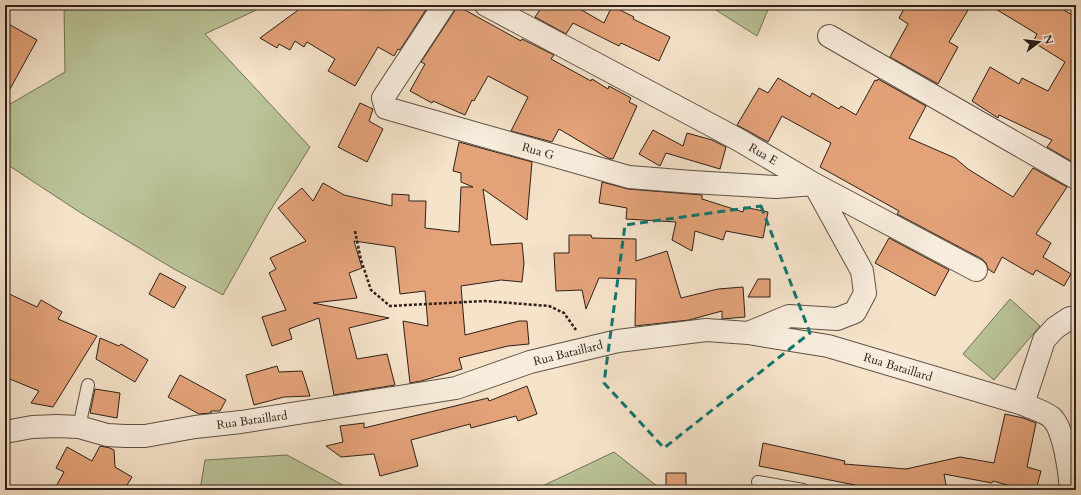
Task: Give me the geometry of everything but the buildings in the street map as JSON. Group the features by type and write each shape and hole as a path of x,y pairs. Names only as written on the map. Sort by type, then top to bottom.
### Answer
{"street":[{"name":"Rua G","path":"444,5 383,98 386,108 629,177 776,187 814,184"},
{"name":"Rua E","path":"486,5 739,140 814,184 976,270"},
{"path":"829,36 1076,178"},
{"path":"748,333 789,316 837,319 855,312 865,293 862,271 814,184"},
{"path":"1022,404 1044,340 1055,328 1070,318 1076,318"},
{"name":"Rua Bataillard","path":"5,432 32,427 57,426 79,427 107,435 145,436 195,427 241,422 456,388 530,362 618,341 706,330 748,333 828,346 1022,404 1051,417 1059,429 1064,442 1070,479 1070,490"}],"lane":[{"path":"79,427 88,384"},
{"path":"758,482 804,490"}],"path":[{"path":"355,231 361,260 371,290 390,306 485,301 548,306 564,313 576,330 582,350"}],"highlighted area":[{"path":"761,206 810,333 664,448 604,383 625,225"}],"green space":[{"path":"64,5 267,5 205,34 310,147 270,211 223,295 174,269 81,213 5,163 5,107 65,72"},
{"path":"708,5 770,5 757,36"},
{"path":"1010,299 1040,326 994,380 963,354"},
{"path":"614,452 662,490 534,490"},
{"path":"287,455 352,490 200,490 205,460"}]}
